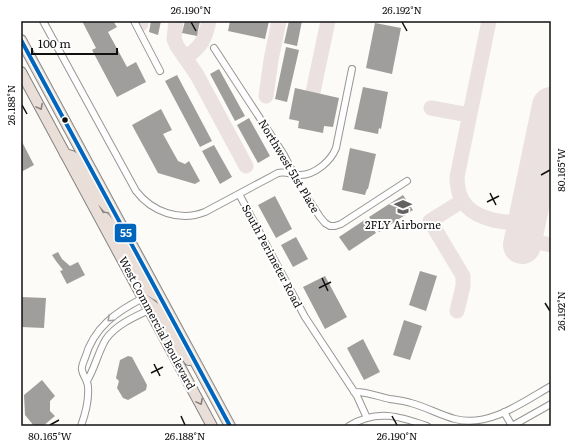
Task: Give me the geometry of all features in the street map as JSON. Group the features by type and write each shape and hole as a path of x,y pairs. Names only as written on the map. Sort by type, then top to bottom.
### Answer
{"highway":[{"name":"West Commercial Boulevard","path":"21,40 230,426"},
{"name":"West Commercial Boulevard","path":"21,72 212,426"},
{"path":"65,154 72,156 78,161 103,204 120,222"},
{"path":"95,208 108,220 115,230 145,286 160,297"},
{"path":"143,298 159,311 180,348 202,373"}],"street":[{"name":"South Perimeter Road","path":"44,21 131,183 144,200 164,213 173,215 188,215 205,212 239,194 311,328 354,392 367,418"},
{"path":"134,21 160,70"},
{"name":"Northwest 51st Place","path":"214,48 284,155 301,188 325,223 332,227 338,226 407,181"},
{"path":"239,194 278,173 286,172 302,175 314,171 328,160 335,152 352,69"},
{"path":"81,426 85,413 88,388 82,368 86,353 97,333 117,312 143,298"},
{"path":"87,381 107,339 124,322 149,310"},
{"path":"354,392 362,392 382,398 411,403 451,418 465,421 483,420 504,412 551,386"},
{"path":"504,412 512,426 551,404"},
{"path":"349,426 367,418 378,416 396,416 427,426"}],"building":[{"path":"82,21 113,21 117,27 108,32 127,67 136,62 146,82 117,97 92,50 96,48"},
{"path":"151,21 161,21 158,35 149,32"},
{"path":"185,21 200,21 197,36 182,33"},
{"path":"230,21 269,21 265,39 228,31"},
{"path":"289,21 302,21 297,46 284,43"},
{"path":"375,23 401,28 392,74 366,68"},
{"path":"286,47 299,50 287,102 275,99"},
{"path":"219,69 245,116 235,121 210,74"},
{"path":"177,75 212,141 200,147 165,81"},
{"path":"363,87 388,92 381,129 379,128 378,134 354,129"},
{"path":"295,88 339,98 333,127 324,126 323,133 298,128 299,121 289,119"},
{"path":"161,109 172,130 163,134 178,161 185,164 189,161 200,181 195,184 158,173 132,125"},
{"path":"249,118 270,156 258,163 237,125"},
{"path":"21,140 34,165 21,172"},
{"path":"214,145 232,177 220,184 202,151"},
{"path":"350,148 376,154 368,189 365,195 342,190"},
{"path":"403,195 413,210 379,232 369,217"},
{"path":"275,196 292,229 276,238 258,205"},
{"path":"366,219 376,233 349,251 339,237"},
{"path":"296,237 308,259 293,267 281,245"},
{"path":"58,252 62,259 70,266 78,262 85,275 67,284 60,271 63,270 52,255"},
{"path":"420,271 437,276 426,311 409,305"},
{"path":"325,276 347,317 325,329 303,287"},
{"path":"21,297 46,298 44,328 21,327"},
{"path":"404,320 422,326 410,360 393,355"},
{"path":"363,339 380,372 364,380 347,348"},
{"path":"128,356 132,357 147,385 146,390 128,400 123,398 117,388 119,381 116,378 120,360"},
{"path":"42,380 55,396 50,401 50,411 55,416 43,426 34,426 25,415 24,395"}],"taxiway":[{"path":"176,21 174,39 177,46 197,75 246,166"},
{"path":"185,58 202,42 209,21"},
{"path":"266,96 271,60 279,21"},
{"path":"313,92 328,21"},
{"path":"489,21 457,177 459,194 466,206 472,211 493,220 507,222 515,221 522,217 530,206"},
{"path":"431,108 469,115"},
{"path":"457,311 463,286 463,276 430,221 462,201"},
{"path":"523,239 551,245"}],"runway":[{"path":"522,245 551,106"}],"transit line":[{"name":"55","path":"21,40 230,426"}],"place":[{"name":"2FLY Airborne","path":"403,207"}]}
